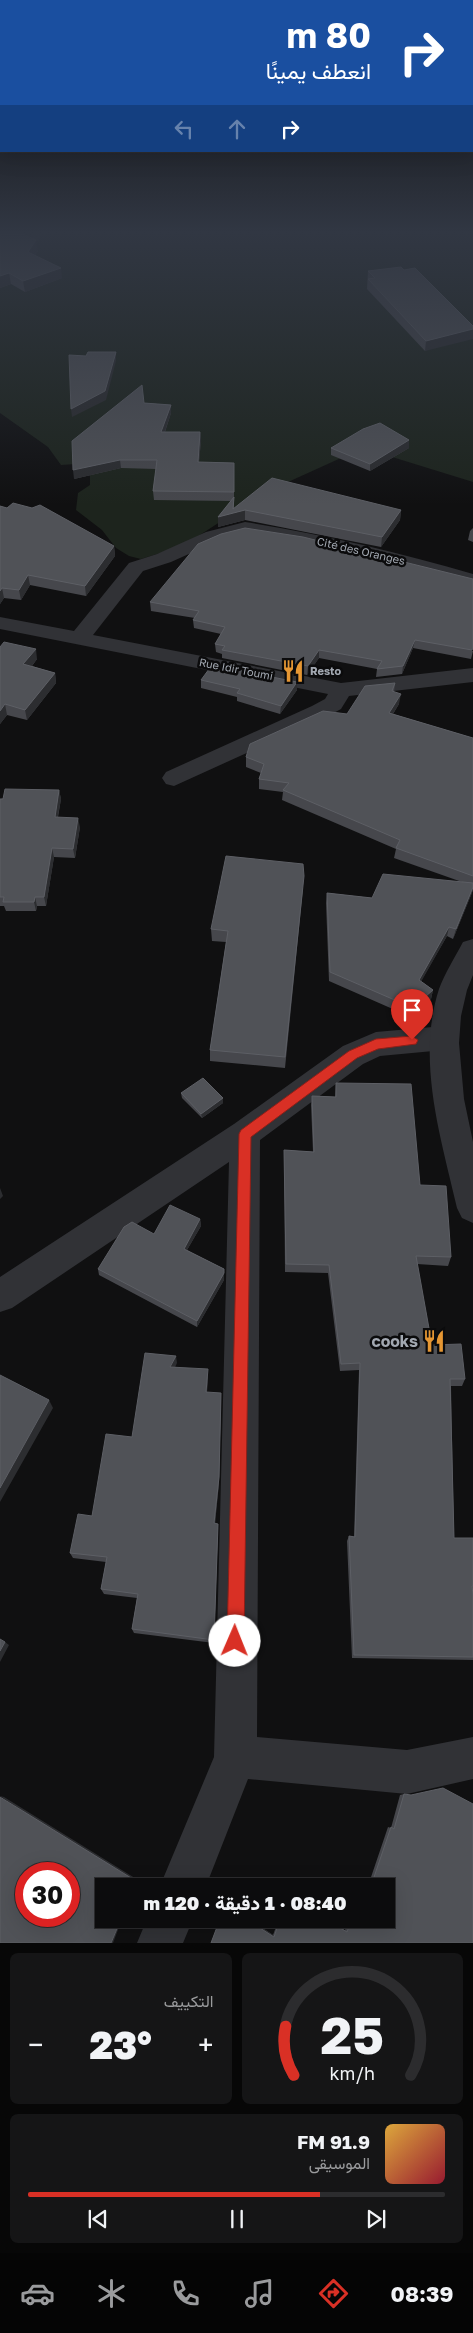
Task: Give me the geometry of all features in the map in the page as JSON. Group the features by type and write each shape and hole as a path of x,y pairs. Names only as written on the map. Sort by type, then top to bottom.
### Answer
{"street":[{"name":"Cité des Oranges","path":"80,638 136,567 164,558 213,536 245,528 303,537 424,566 473,580"},
{"name":"Rue Idir Toumi","path":"0,623 341,690 473,675"},
{"path":"174,778 333,704 341,690"},
{"path":"473,949 453,990 444,1038 450,1096 473,1208"},
{"path":"0,1296 245,1134 353,1055 376,1044 444,1038"},
{"path":"186,1878 235,1756 235,1641 245,1134"},
{"path":"235,1756 407,1772 473,1758"},
{"path":"160,1943 166,1928"}],"shaded area":[{"path":"0,324 473,324 473,482 363,448 266,492 183,546 141,559 129,556 116,548 102,530 76,510 78,493 90,485 90,463 61,465 48,447 0,413"}],"building":[{"path":"410,324 471,324 473,326 473,329 426,341"},
{"path":"88,352 116,352 105,391 71,409 69,355 86,356"},
{"path":"142,385 144,403 171,405 161,432 200,432 198,462 234,463 234,492 153,491 157,460 120,460 73,470 72,441"},
{"path":"380,423 409,440 370,464 331,448 363,429"},
{"path":"272,478 401,510 382,537 245,510 218,517 234,497 233,509"},
{"path":"13,503 32,508 40,505 114,546 85,586 28,575 19,590 2,588 0,591 0,506 7,508"},
{"path":"245,528 303,537 473,579 472,650 415,640 403,666 377,669 382,661 319,650 308,666 222,650 225,646 215,644 225,627 193,620 199,611 150,602 198,544 221,534"},
{"path":"4,642 36,649 23,664 55,673 25,710 5,704 0,711 0,647"},
{"path":"212,665 297,682 281,706 237,693 240,689 201,680"},
{"path":"395,683 392,691 401,694 389,713 473,738 473,876 396,848 400,840 283,790 289,783 259,779 264,764 246,757 250,744 323,711 347,714 365,686"},
{"path":"5,789 59,790 55,817 78,818 73,849 52,848 44,897 35,897 34,902 3,902 4,897 0,897 0,799 3,799"},
{"path":"226,856 303,864 304,876 285,1057 210,1050 228,931 211,929"},
{"path":"383,874 473,883 456,929 449,927 419,980 433,990 410,1010 397,1001 330,972 327,893 372,898"},
{"path":"203,1078 223,1098 201,1114 181,1093"},
{"path":"336,1083 411,1084 420,1185 446,1186 451,1257 416,1256 432,1345 461,1344 465,1379 450,1379 454,1538 473,1538 473,1657 354,1655 349,1536 355,1537 360,1363 341,1364 329,1265 286,1264 284,1150 314,1152 312,1096 336,1097"},
{"path":"170,1205 200,1219 184,1249 224,1269 224,1273 197,1321 98,1269 124,1227 132,1222 154,1234"},
{"path":"145,1353 176,1356 170,1367 208,1369 206,1392 221,1393 219,1477 214,1523 218,1524 214,1640 132,1629 138,1594 101,1589 107,1557 70,1553 78,1514 92,1516 106,1434 132,1437"},
{"path":"0,1375 49,1400 0,1488"},
{"path":"0,1639 5,1642 0,1651"},
{"path":"443,1788 473,1804 473,1943 211,1943 217,1928 260,1928 274,1937 277,1928 340,1928 347,1932 349,1928 395,1928 395,1878 374,1878 391,1827 394,1829 404,1794 411,1795"},
{"path":"0,1797 131,1878 95,1878 95,1928 117,1928 111,1943 0,1943"}],"place":[{"name":"Resto","path":"293,671"},
{"name":"cooks","path":"434,1341"}],"route":[{"path":"235,1641 245,1134 353,1055 376,1044 412,1040"}]}
